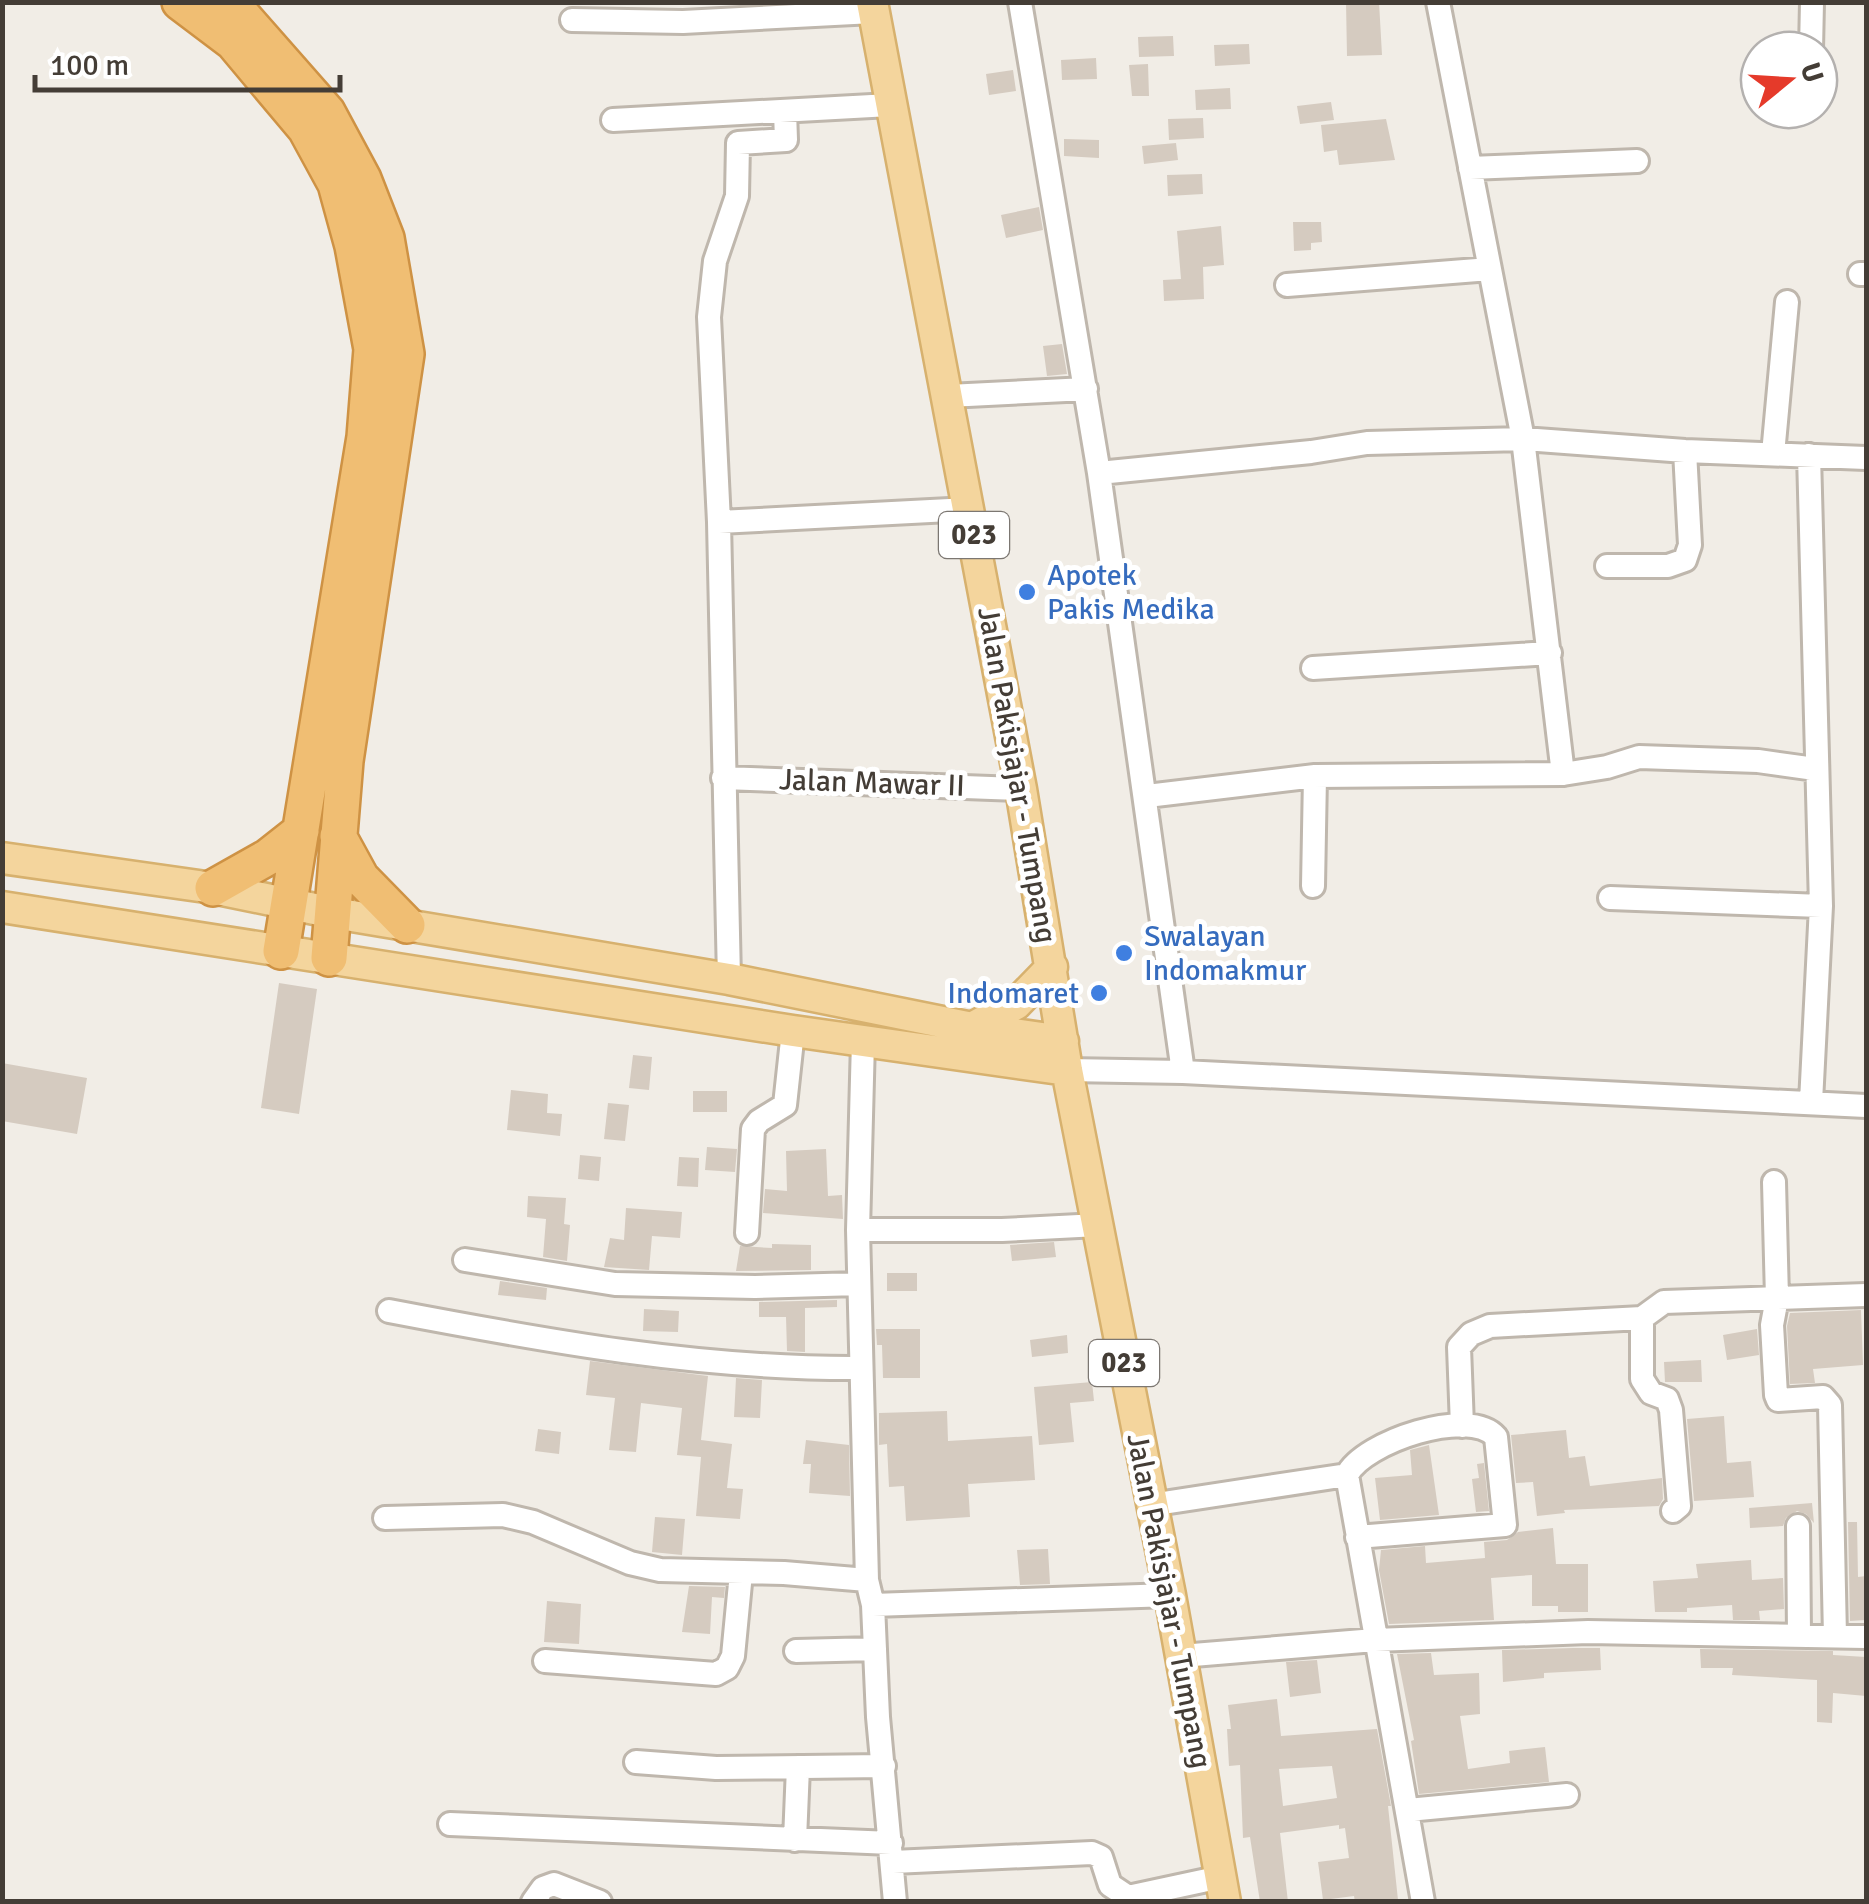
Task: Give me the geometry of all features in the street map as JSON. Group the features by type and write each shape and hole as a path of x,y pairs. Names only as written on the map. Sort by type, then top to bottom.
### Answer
{"highway":[{"path":"180,2 233,42 306,129 336,184 354,246 372,350 365,437 282,951"},
{"path":"226,2 326,112 363,179 386,238 406,354 344,761 329,958"},
{"path":"214,888 268,857 300,831"},
{"path":"337,836 361,878 407,926"}],"main road":[{"name":"Jalan Pakisjajar - Tumpang","path":"872,7 948,396 1021,789 1065,1056 1223,1890"},
{"path":"2,858 214,888 407,926 729,978 972,1028 1065,1056"},
{"path":"2,907 862,1041 1065,1056"},
{"path":"972,1028 1016,1004 1052,967"}],"street":[{"path":"1020,2 1099,473 1183,1072"},
{"path":"1438,2 1523,438 1563,774"},
{"path":"1811,30 1812,2"},
{"path":"572,20 682,22 872,7"},
{"path":"613,120 890,105"},
{"path":"729,978 719,522 709,317 715,261 737,196 738,143 786,140 784,111"},
{"path":"1470,168 1637,161"},
{"path":"1288,285 1490,269"},
{"path":"1773,454 1787,302"},
{"path":"948,396 1086,388"},
{"path":"1099,473 1367,443 1523,438 1685,451 1866,458"},
{"path":"1606,566 1668,566 1685,560 1690,545 1685,451"},
{"path":"1809,455 1821,906 1812,1102"},
{"path":"719,522 969,510"},
{"path":"1313,668 1550,652"},
{"path":"1147,796 1315,776 1563,774 1607,768 1640,757 1815,768"},
{"path":"1312,886 1315,776"},
{"name":"Jalan Mawar II","path":"723,778 1021,789"},
{"path":"1610,898 1821,906"},
{"path":"747,1233 754,1129 759,1121 784,1105 794,1031"},
{"path":"862,1041 858,1230 867,1580 873,1605 895,1902"},
{"path":"1065,1056 1183,1072 1866,1106"},
{"path":"1774,1182 1777,1298 1772,1325 1776,1398 1823,1397 1830,1406 1836,1636"},
{"path":"858,1230 1098,1226"},
{"path":"464,1260 615,1284 859,1284"},
{"path":"1462,1426 1459,1347 1471,1334 1490,1326 1642,1318 1664,1302 1866,1295"},
{"path":"389,1310 559,1343 703,1362 790,1369 860,1368"},
{"path":"1642,1318 1642,1379 1650,1393 1667,1399 1671,1410 1679,1506 1673,1511"},
{"path":"1358,1537 1505,1526 1496,1438 1485,1428 1428,1430 1380,1446 1357,1461 1347,1475 1422,1902"},
{"path":"1150,1506 1347,1475"},
{"path":"1347,1475 1375,1640"},
{"path":"385,1518 503,1516 534,1522 630,1563 660,1570 867,1580"},
{"path":"1798,1526 1800,1634"},
{"path":"545,1660 716,1674 727,1668 734,1656 741,1572"},
{"path":"873,1605 1170,1595"},
{"path":"1181,1656 1375,1640 1588,1632 1866,1637"},
{"path":"796,1651 875,1649"},
{"path":"636,1762 716,1768 884,1766"},
{"path":"795,1840 798,1767"},
{"path":"1408,1810 1568,1795"},
{"path":"450,1824 795,1840 892,1852 1092,1853 1101,1857 1110,1885 1127,1899 1223,1890"},
{"path":"533,1902 544,1888 554,1884 600,1902"}],"building":[{"path":"1346,2 1379,2 1382,55 1347,56"},
{"path":"1173,36 1174,56 1139,57 1138,37"},
{"path":"1249,44 1250,64 1215,66 1214,45"},
{"path":"1096,58 1097,79 1062,80 1061,60"},
{"path":"1148,64 1149,96 1132,96 1129,65"},
{"path":"1013,70 1016,91 989,95 986,74"},
{"path":"1230,88 1231,109 1196,110 1195,90"},
{"path":"1331,102 1334,120 1300,124 1297,106"},
{"path":"1203,118 1204,138 1169,140 1168,119"},
{"path":"1386,119 1395,160 1339,165 1337,150 1324,152 1321,125"},
{"path":"1064,139 1099,140 1099,158 1064,156"},
{"path":"1176,143 1178,160 1144,164 1142,146"},
{"path":"1202,174 1203,194 1168,196 1167,175"},
{"path":"1039,207 1043,230 1006,238 1001,215"},
{"path":"1293,222 1321,222 1322,242 1311,243 1311,250 1294,251"},
{"path":"1221,226 1224,265 1203,267 1204,299 1164,301 1163,280 1181,279 1177,231"},
{"path":"1062,344 1067,374 1047,376 1043,346"},
{"path":"279,983 317,989 299,1114 261,1108"},
{"path":"633,1055 652,1057 649,1090 629,1088"},
{"path":"2,1063 87,1078 77,1134 2,1121"},
{"path":"511,1090 548,1094 547,1113 562,1114 560,1136 507,1130"},
{"path":"693,1091 727,1091 727,1112 693,1112"},
{"path":"608,1103 629,1105 625,1141 604,1139"},
{"path":"707,1147 737,1149 735,1172 705,1170"},
{"path":"826,1149 828,1196 842,1195 843,1219 763,1213 765,1189 787,1191 786,1151"},
{"path":"580,1155 601,1157 599,1181 578,1179"},
{"path":"679,1157 699,1158 698,1187 677,1186"},
{"path":"528,1196 566,1198 564,1224 570,1225 567,1261 543,1257 546,1219 527,1217"},
{"path":"626,1208 682,1212 680,1238 652,1236 649,1270 604,1267 610,1238 624,1240"},
{"path":"1054,1242 1056,1257 1012,1261 1010,1245"},
{"path":"772,1244 811,1245 811,1270 736,1271 740,1246 772,1248"},
{"path":"887,1273 917,1273 917,1291 887,1291"},
{"path":"500,1281 547,1288 546,1300 498,1295"},
{"path":"837,1300 837,1307 805,1308 805,1352 787,1351 786,1317 759,1317 759,1302"},
{"path":"644,1309 679,1311 678,1332 643,1331"},
{"path":"1861,1310 1863,1365 1813,1369 1815,1383 1790,1384 1790,1313"},
{"path":"876,1329 920,1329 920,1378 883,1378 882,1345 877,1345"},
{"path":"1757,1329 1759,1355 1727,1360 1723,1335"},
{"path":"1067,1335 1068,1353 1032,1357 1030,1340"},
{"path":"1701,1360 1702,1382 1665,1382 1664,1362"},
{"path":"590,1361 708,1376 701,1440 732,1444 727,1488 743,1489 740,1519 696,1516 701,1457 677,1455 682,1408 641,1403 636,1452 609,1450 615,1398 586,1395"},
{"path":"736,1378 762,1380 760,1418 734,1417"},
{"path":"1092,1382 1094,1401 1070,1403 1074,1442 1039,1445 1034,1387"},
{"path":"947,1411 948,1441 1032,1436 1035,1480 968,1484 970,1517 906,1521 904,1486 889,1487 887,1444 879,1445 879,1413"},
{"path":"1724,1416 1727,1463 1751,1461 1754,1497 1694,1501 1687,1419"},
{"path":"538,1429 561,1432 559,1454 535,1451"},
{"path":"1566,1430 1569,1458 1585,1456 1590,1486 1662,1478 1663,1499 1659,1506 1564,1510 1565,1513 1537,1516 1533,1482 1516,1483 1511,1435"},
{"path":"806,1440 849,1445 850,1496 809,1493 811,1464 803,1464"},
{"path":"1429,1445 1439,1515 1380,1520 1375,1478 1412,1475 1410,1450"},
{"path":"1484,1463 1489,1511 1476,1512 1472,1479 1479,1478 1477,1464"},
{"path":"1812,1503 1814,1523 1797,1511 1786,1518 1783,1526 1750,1528 1749,1508"},
{"path":"655,1517 685,1519 682,1555 652,1552"},
{"path":"1848,1522 1857,1522 1858,1577 1866,1576 1866,1620 1850,1621"},
{"path":"1553,1528 1556,1564 1588,1564 1588,1612 1558,1612 1558,1606 1532,1606 1532,1575 1491,1578 1494,1620 1389,1624 1379,1570 1381,1550 1425,1546 1426,1563 1485,1558 1484,1542 1507,1540 1518,1532"},
{"path":"1048,1549 1050,1584 1020,1585 1017,1550"},
{"path":"1751,1560 1752,1580 1783,1578 1784,1609 1759,1611 1760,1620 1733,1620 1732,1605 1655,1612 1653,1581 1698,1578 1696,1564"},
{"path":"689,1586 725,1587 724,1598 712,1597 710,1634 682,1632"},
{"path":"547,1601 581,1604 579,1644 544,1642"},
{"path":"1600,1648 1601,1670 1544,1673 1544,1678 1503,1682 1502,1650"},
{"path":"1700,1649 1833,1651 1833,1655 1866,1657 1866,1696 1833,1693 1832,1723 1817,1722 1817,1680 1732,1675 1733,1668 1701,1668"},
{"path":"1431,1653 1434,1675 1479,1673 1480,1714 1460,1716 1468,1769 1510,1763 1509,1751 1545,1747 1549,1782 1419,1794 1411,1741 1414,1740 1397,1654"},
{"path":"1317,1660 1321,1693 1290,1697 1286,1662"},
{"path":"1277,1699 1281,1736 1377,1729 1391,1806 1398,1900 1355,1902 1354,1896 1323,1900 1318,1862 1349,1858 1345,1828 1339,1829 1339,1825 1280,1833 1288,1902 1260,1902 1250,1837 1243,1838 1240,1765 1229,1766 1228,1705","holes":["1332,1766 1337,1798 1283,1806 1279,1769"]}],"place":[{"name":"Apotek Pakis Medika","path":"1027,592"},
{"name":"Swalayan Indomakmur","path":"1124,953"},
{"name":"Indomaret","path":"1099,993"}]}
